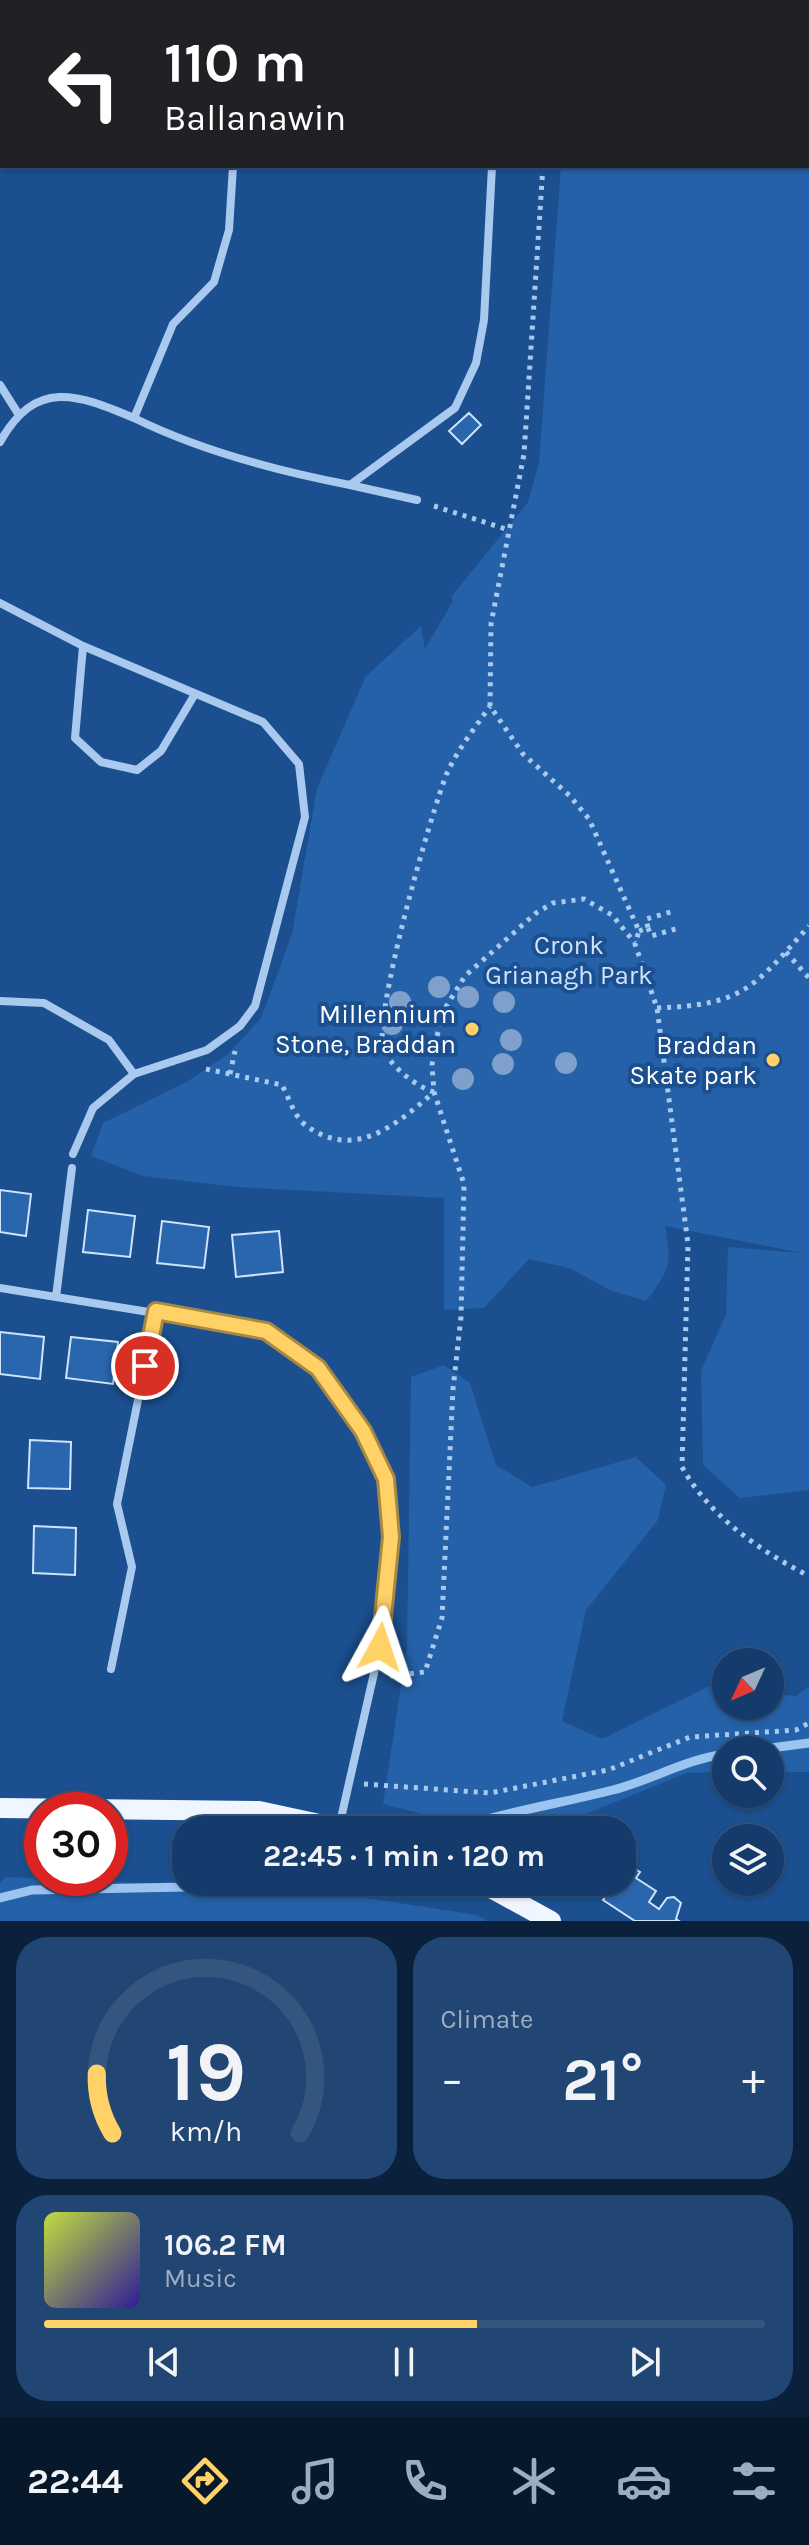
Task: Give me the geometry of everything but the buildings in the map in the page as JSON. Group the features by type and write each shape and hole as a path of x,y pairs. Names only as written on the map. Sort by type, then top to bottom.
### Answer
{"main road":[{"path":"0,1808 259,1811 282,1816"},
{"path":"505,1896 551,1921"}],"street":[{"path":"134,418 173,324 214,282 229,230 233,168"},
{"path":"350,485 455,408 476,363 484,320 492,168"},
{"path":"0,385 19,415"},
{"path":"0,442 19,415 39,399 66,395 134,418 170,436 218,451 310,477 417,500"},
{"path":"0,603 83,646 263,722 299,764 305,817 255,1006 240,1026 207,1050 134,1074 93,1108 73,1154"},
{"path":"83,646 75,738 101,762 137,770 161,751 195,694"},
{"path":"0,1001 44,1003 109,1040 134,1074"},
{"path":"56,1297 72,1168"},
{"path":"0,1288 266,1331 318,1368 363,1431 386,1479 391,1537 380,1647 345,1816"},
{"path":"111,1669 132,1567 117,1504 156,1311"}],"path":[{"path":"434,1092 423,1089 402,1072 384,1051 381,1036 393,968 429,824 448,772 490,706 491,624 524,454 543,168"},
{"path":"417,500 509,530"},
{"path":"490,706 523,754 570,796 589,819 639,931 635,944"},
{"path":"373,1678 425,1672 442,1618 453,1389 461,1317 464,1184 434,1092 432,1065 437,1036 444,1010 465,976 536,913 553,903 584,899 612,915 635,944 657,1008 688,1244 682,1467 694,1489 731,1526 777,1560 809,1576"},
{"path":"674,911 646,919 648,928 651,936 679,928"},
{"path":"657,1008 718,1001 742,993 809,926"},
{"path":"639,931 648,928"},
{"path":"786,952 809,978"},
{"path":"239,1076 282,1085 302,1122 340,1141 377,1136 434,1092"},
{"path":"350,1784 490,1793 608,1770 690,1737 796,1730 809,1723"}],"green space":[{"name":"Cronk Grianagh Park","path":"561,168 809,168 809,1490 740,1498 703,1465 701,1371 726,1314 728,1247 802,1253 665,1226 667,1266 646,1301 612,1291 569,1268 529,1259 484,1308 444,1310 444,1198 236,1187 143,1176 91,1156 103,1123 188,1081 228,1054 261,1018 292,934 317,788 366,676 421,626 425,649 453,601 451,597 528,502 539,462"},
{"path":"444,1365 470,1383 496,1465 532,1487 636,1457 666,1485 658,1520 586,1610 562,1721 602,1739 707,1687 712,1688 712,1720 784,1720 784,1695 796,1696 809,1686 809,1772 784,1772 784,1736 712,1736 712,1772 687,1773 582,1816 430,1816 383,1804 407,1646 411,1377"},
{"path":"7,1877 24,1878 24,1896 128,1896 128,1882 172,1884 172,1896 354,1896 477,1915 487,1921 0,1921 0,1882"}],"waterway":[{"path":"784,1746 809,1743"},
{"path":"500,1816 613,1790 712,1757"},
{"path":"0,1898 32,1890 172,1887"}],"place":[{"name":"Millennium Stone, Braddan","path":"472,1029"},
{"name":"Braddan Skate park","path":"773,1060"}],"route":[{"path":"145,1366 156,1311 266,1331 318,1368 363,1431 386,1479 391,1537 380,1647"}]}
